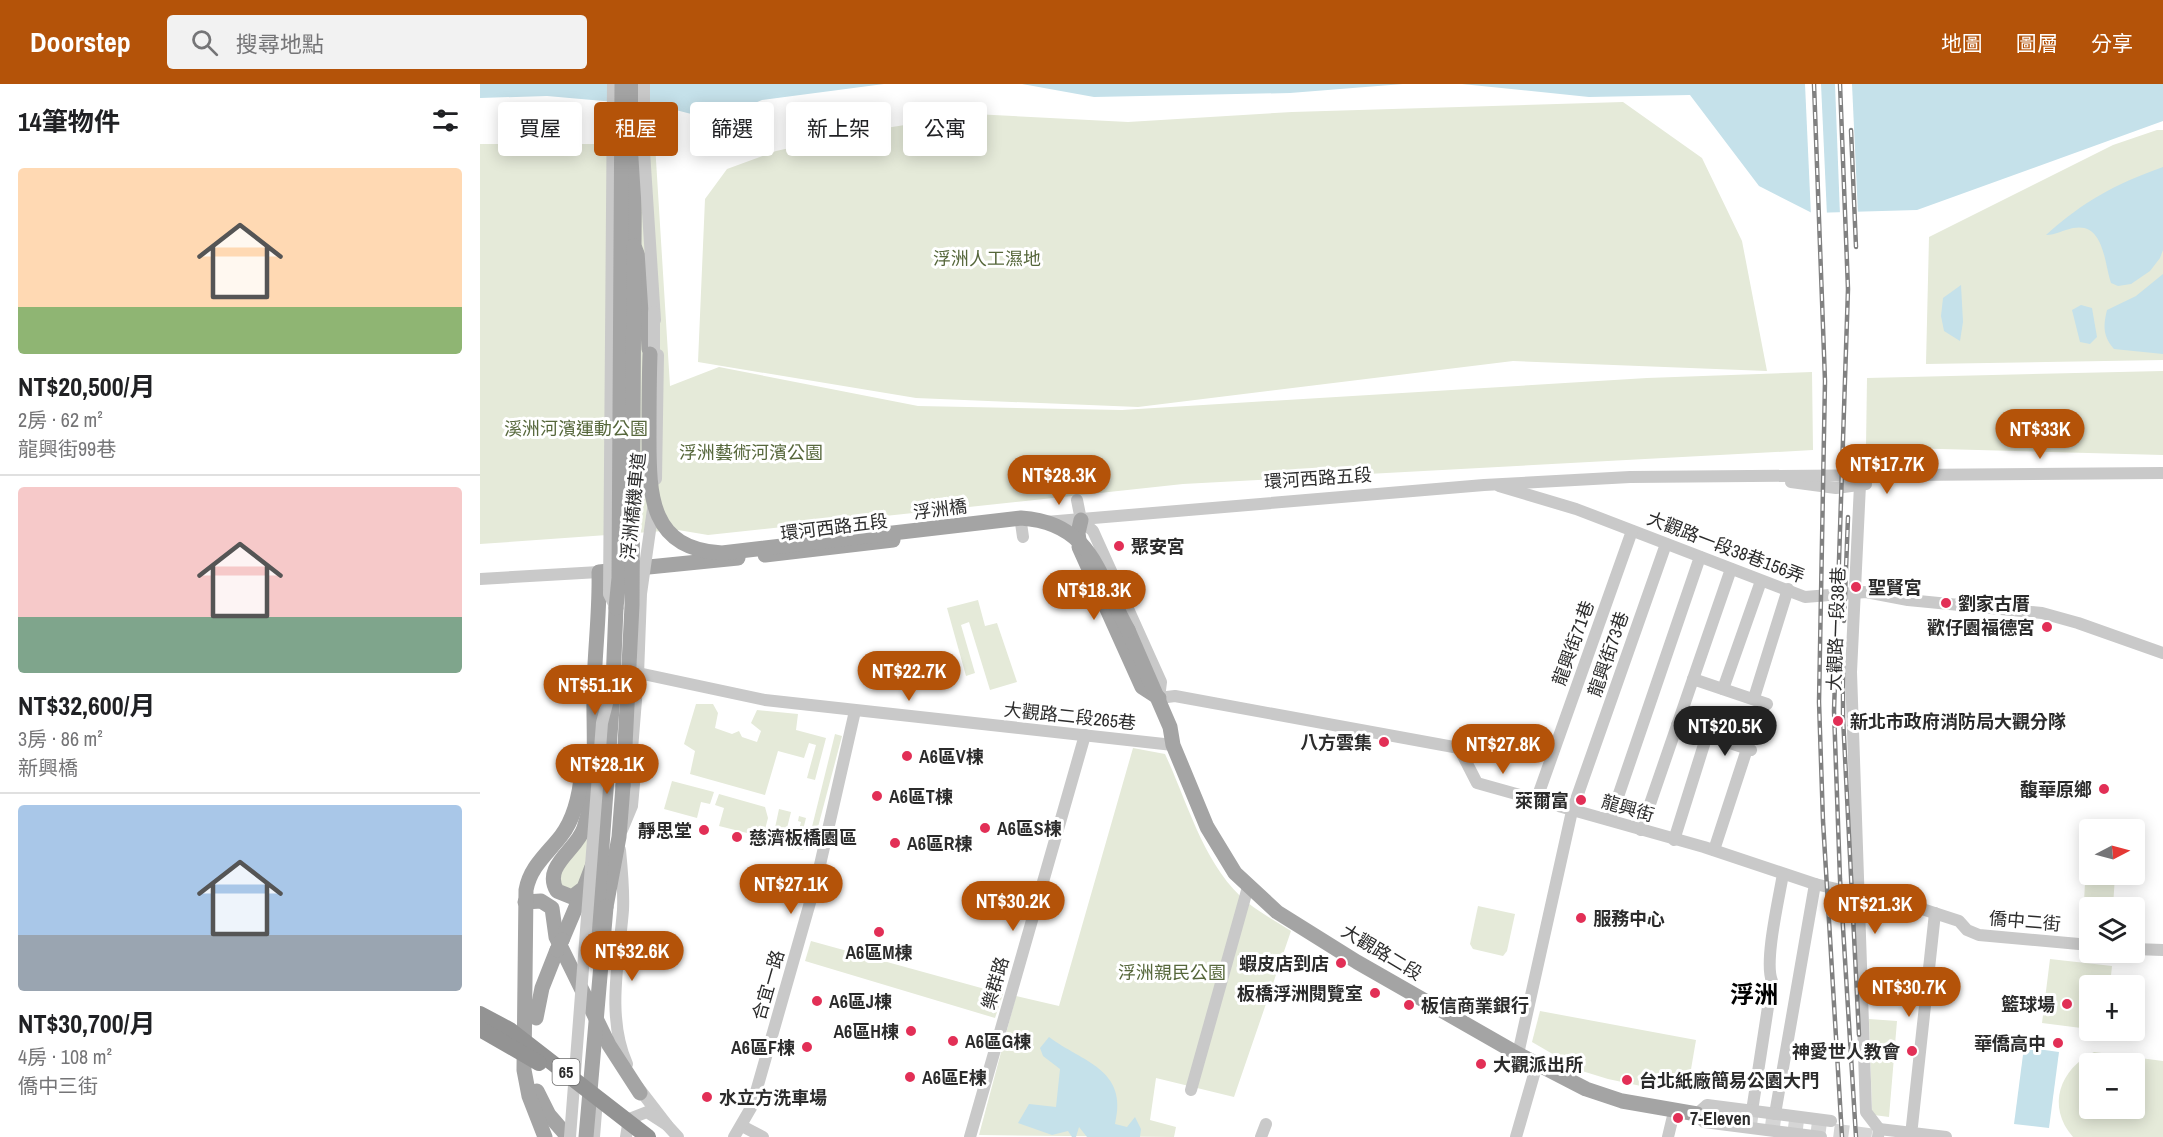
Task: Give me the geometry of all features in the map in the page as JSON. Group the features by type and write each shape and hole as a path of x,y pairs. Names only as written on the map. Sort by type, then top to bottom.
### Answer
{"highway":[{"name":"65","path":"480,1014 510,1030 648,1137"},
{"name":"65","path":"480,1029 541,1064 631,1137"}],"main road":[{"path":"579,1137 596,929 619,578 622,84"},
{"name":"浮洲橋","path":"586,1137 609,908 619,837 632,605 636,84"},
{"name":"浮洲橋","path":"634,246 645,274 650,354 651,496 658,517 674,537 699,550 722,553 1021,518 1040,520 1061,527 1089,551 1159,698"},
{"path":"1081,520 1078,533 1080,548 1142,687 1159,698"},
{"path":"1039,522 1071,539 1080,548"},
{"name":"環河西路五段","path":"599,572 650,565 1022,530 1039,522"},
{"path":"584,888 579,894 565,896 557,891 553,879 555,869 576,844 583,831 591,795 599,572"},
{"name":"大觀路二段","path":"1159,698 1170,727 1173,745 1207,827 1235,873 1277,912 1358,962 1537,1064 1609,1098 1674,1112 1698,1114"},
{"path":"545,1137 529,1096 524,1070 532,872 570,821 580,790 592,735"},
{"path":"536,1018 542,988 601,843"},
{"path":"529,902 536,1018 536,1089 549,1115 569,1137"},
{"path":"529,902 548,903 552,908 556,937 609,1045 640,1093"}],"street":[{"path":"613,84 609,594 616,608"},
{"name":"浮洲橋機車道","path":"622,786 631,761 641,594 657,476 658,365 644,151 644,84"},
{"path":"654,312 655,496 664,519 682,537 707,547 723,548 1032,513 1066,524 1090,544 1116,597 1128,630"},
{"name":"環河西路五段","path":"1039,522 1081,520 1252,502 1493,484 1640,477 2163,473"},
{"path":"1764,477 1821,487 1860,485 1917,476"},
{"name":"大觀路一段38巷156弄","path":"1493,484 1576,509 1805,597 1866,592 1908,600 2042,614 2078,623 2163,653"},
{"name":"大觀路一段38巷","path":"1860,485 1851,672 1866,1112 1878,1133"},
{"path":"1077,500 1081,520 1093,531 1161,682 1159,698"},
{"name":"龍興街71巷","path":"1536,801 1632,531"},
{"name":"龍興街73巷","path":"1518,1054 1572,811 1666,544"},
{"path":"1610,820 1700,557"},
{"path":"650,565 646,589 643,675 632,806 619,837 623,907 616,1009 622,1053 640,1093 678,1137"},
{"path":"1641,830 1731,569"},
{"name":"環河西路五段","path":"480,579 599,572"},
{"path":"1723,689 1761,580"},
{"path":"1754,698 1788,589"},
{"name":"大觀路二段265巷","path":"643,675 765,700 1173,745"},
{"path":"1693,679 1767,704"},
{"path":"569,1137 602,723 613,680"},
{"name":"龍興街","path":"1159,698 1175,696 1460,748 1477,783 1714,850 1815,884 1858,894"},
{"name":"合宜一路","path":"734,1137 752,1106 817,878 855,711"},
{"path":"1677,725 1749,750 1714,850"},
{"name":"樂群路","path":"970,1137 1085,735"},
{"path":"1674,840 1707,735"},
{"path":"1752,1111 1772,981 1769,974 1770,959 1783,874"},
{"path":"1775,1114 1815,884"},
{"path":"1191,1090 1248,887"},
{"name":"僑中二街","path":"1858,894 1959,921 1967,930 1979,935 2079,944"},
{"path":"594,1137 609,908"},
{"path":"1912,1126 1935,913"},
{"path":"2145,949 2163,950"},
{"path":"1516,1137 1537,1064"},
{"name":"大觀路二段","path":"1821,1137 1704,1122 1698,1114 1707,1105 1831,1121"},
{"path":"626,1137 629,1119 639,1113 647,1112 667,1125"},
{"path":"1668,1137 1674,1112"},
{"path":"1261,1137 1266,1124"},
{"path":"1878,1133 1891,1124 1912,1126 1940,1136"},
{"path":"742,1126 763,1137"},
{"path":"1878,1133 1940,1136"}],"green space":[{"name":"浮洲人工濕地","path":"1623,102 1702,158 1742,241 1767,371 1513,361 1138,407 916,398 698,362 705,199 727,169 762,156 774,156 774,152 786,149 786,156 891,156 891,127 903,125 903,156 987,156 987,115 1128,122 1292,112"},
{"path":"2163,130 2163,360 1926,364 1929,237 2113,145"},
{"name":"浮洲藝術河濱公園","path":"480,144 498,144 498,156 582,156 582,144 594,144 594,156 656,156 670,386 719,367 918,406 1122,410 1647,378 1812,372 1813,450 1183,484 708,535 678,530 480,544"},
{"path":"2163,371 2163,455 1866,447 1867,378"},
{"path":"978,600 985,626 997,623 1017,682 990,690 969,622 961,625 975,673 966,676 947,608"},
{"path":"696,704 713,704 718,713 715,728 732,734 739,731 742,737 757,742 761,731 751,723 757,710 798,714 796,730 826,738 815,780 807,778 816,745 809,743 804,758 778,751 765,795 690,774 695,751 684,744"},
{"path":"835,734 842,736 813,846 805,844 803,850 790,847 795,829 799,830 801,822 798,821 799,816 806,818 801,838 809,839"},
{"name":"浮洲親民公園","path":"1133,748 1165,754 1208,853 1220,871 1248,903 1291,931 1234,1097 1156,1078 1150,1120 1176,1127 1174,1137 979,1135 1016,996 1059,1006"},
{"path":"672,781 714,792 710,804 701,802 697,818 664,809"},
{"path":"719,794 765,807 768,818 763,837 719,826 724,808 715,805"},
{"path":"779,809 791,812 783,844 772,842"},
{"path":"590,827 584,880 571,891 561,887 559,874"},
{"path":"2085,885 2114,885 2114,897 2084,897"},
{"path":"1478,906 1515,914 1507,951 1503,956 1473,949 1470,944"},
{"path":"811,941 1003,994 995,1018 805,961"},
{"name":"籃球場","path":"2050,959 2112,966 2111,975 2079,975 2079,1028 2042,1023"},
{"path":"1540,1011 1696,1040 1689,1081 1641,1086 1582,1071 1532,1042"},
{"path":"1869,1019 1897,1021 1889,1117 1874,1115 1872,1111"},
{"path":"2145,1059 2163,1061 2163,1137 2073,1137 2060,1113 2059,1101 2065,1078 2079,1062 2079,1119 2145,1119"}],"water":[{"path":"480,84 884,84 757,102 690,102 690,114 678,111 678,102 615,102 547,96 480,98"},
{"path":"1022,84 1403,84 1290,93 1094,97"},
{"path":"1462,84 2163,84 2163,121 1917,210 1812,213 1759,186 1690,95 1589,97"},
{"path":"2163,167 2163,250 2150,271 2131,284 2118,286 2111,283 2101,245 2091,231 2073,228 2046,235 2087,203 2130,180"},
{"path":"2163,274 2163,354 2114,349 2105,331 2107,310 2136,296"},
{"path":"1961,285 1963,322 1960,341 1944,331 1941,316 1943,298"},
{"path":"2081,305 2092,308 2097,337 2090,344 2080,342 2072,310"},
{"path":"1049,1037 1100,1069 1109,1079 1115,1091 1118,1105 1115,1124 1127,1127 1135,1117 1141,1129 1140,1137 1087,1137 1079,1127 1076,1137 1072,1137 1068,1131 1052,1135 1018,1123 1029,1104 1056,1107 1060,1069 1043,1056 1040,1048"},
{"path":"2024,1047 2059,1052 2049,1128 2014,1124"}],"pier":[{"path":"1805,84 1821,84 1827,216 1811,216"},
{"path":"1835,84 1852,84 1858,215 1840,215"}],"tunnel":[{"path":"1697,1114 1881,1137"}],"railway":[{"path":"1814,84 1825,381 1819,702 1823,821 1842,1137"},
{"path":"1840,84 1848,289 1834,711 1840,879 1856,1137"},
{"path":"1851,130 1856,247"},
{"path":"1844,621 1848,517"},
{"path":"1843,666 1843,717 1859,1035"}],"place":[{"name":"聚安宮","path":"1119,546"},
{"name":"聖賢宮","path":"1856,587"},
{"name":"劉家古厝","path":"1946,603"},
{"name":"歡仔園福德宮","path":"2047,627"},
{"name":"新北市政府消防局大觀分隊","path":"1838,721"},
{"name":"八方雲集","path":"1384,742"},
{"name":"A6區V棟","path":"907,756"},
{"name":"馥華原鄉","path":"2104,789"},
{"name":"A6區T棟","path":"877,796"},
{"name":"萊爾富","path":"1581,800"},
{"name":"A6區S棟","path":"985,828"},
{"name":"靜思堂","path":"704,830"},
{"name":"慈濟板橋園區","path":"737,837"},
{"name":"A6區R棟","path":"895,843"},
{"name":"服務中心","path":"1581,918"},
{"name":"A6區M棟","path":"879,932"},
{"name":"蝦皮店到店","path":"1341,963"},
{"name":"板橋浮洲閱覽室","path":"1375,993"},
{"name":"A6區J棟","path":"817,1001"},
{"name":"籃球場","path":"2067,1004"},
{"name":"板信商業銀行","path":"1409,1005"},
{"name":"A6區H棟","path":"911,1031"},
{"name":"A6區G棟","path":"953,1041"},
{"name":"華僑高中","path":"2058,1043"},
{"name":"A6區F棟","path":"807,1047"},
{"name":"神愛世人教會","path":"1912,1051"},
{"name":"大觀派出所","path":"1481,1064"},
{"name":"A6區E棟","path":"910,1077"},
{"name":"台北紙廠簡易公園大門","path":"1627,1080"},
{"name":"水立方洗車場","path":"707,1097"},
{"name":"7-Eleven","path":"1678,1118"}],"district":[{"name":"浮洲","path":"1754,994"}],"park label":[{"name":"溪洲河濱運動公園","path":"576,428"}]}
